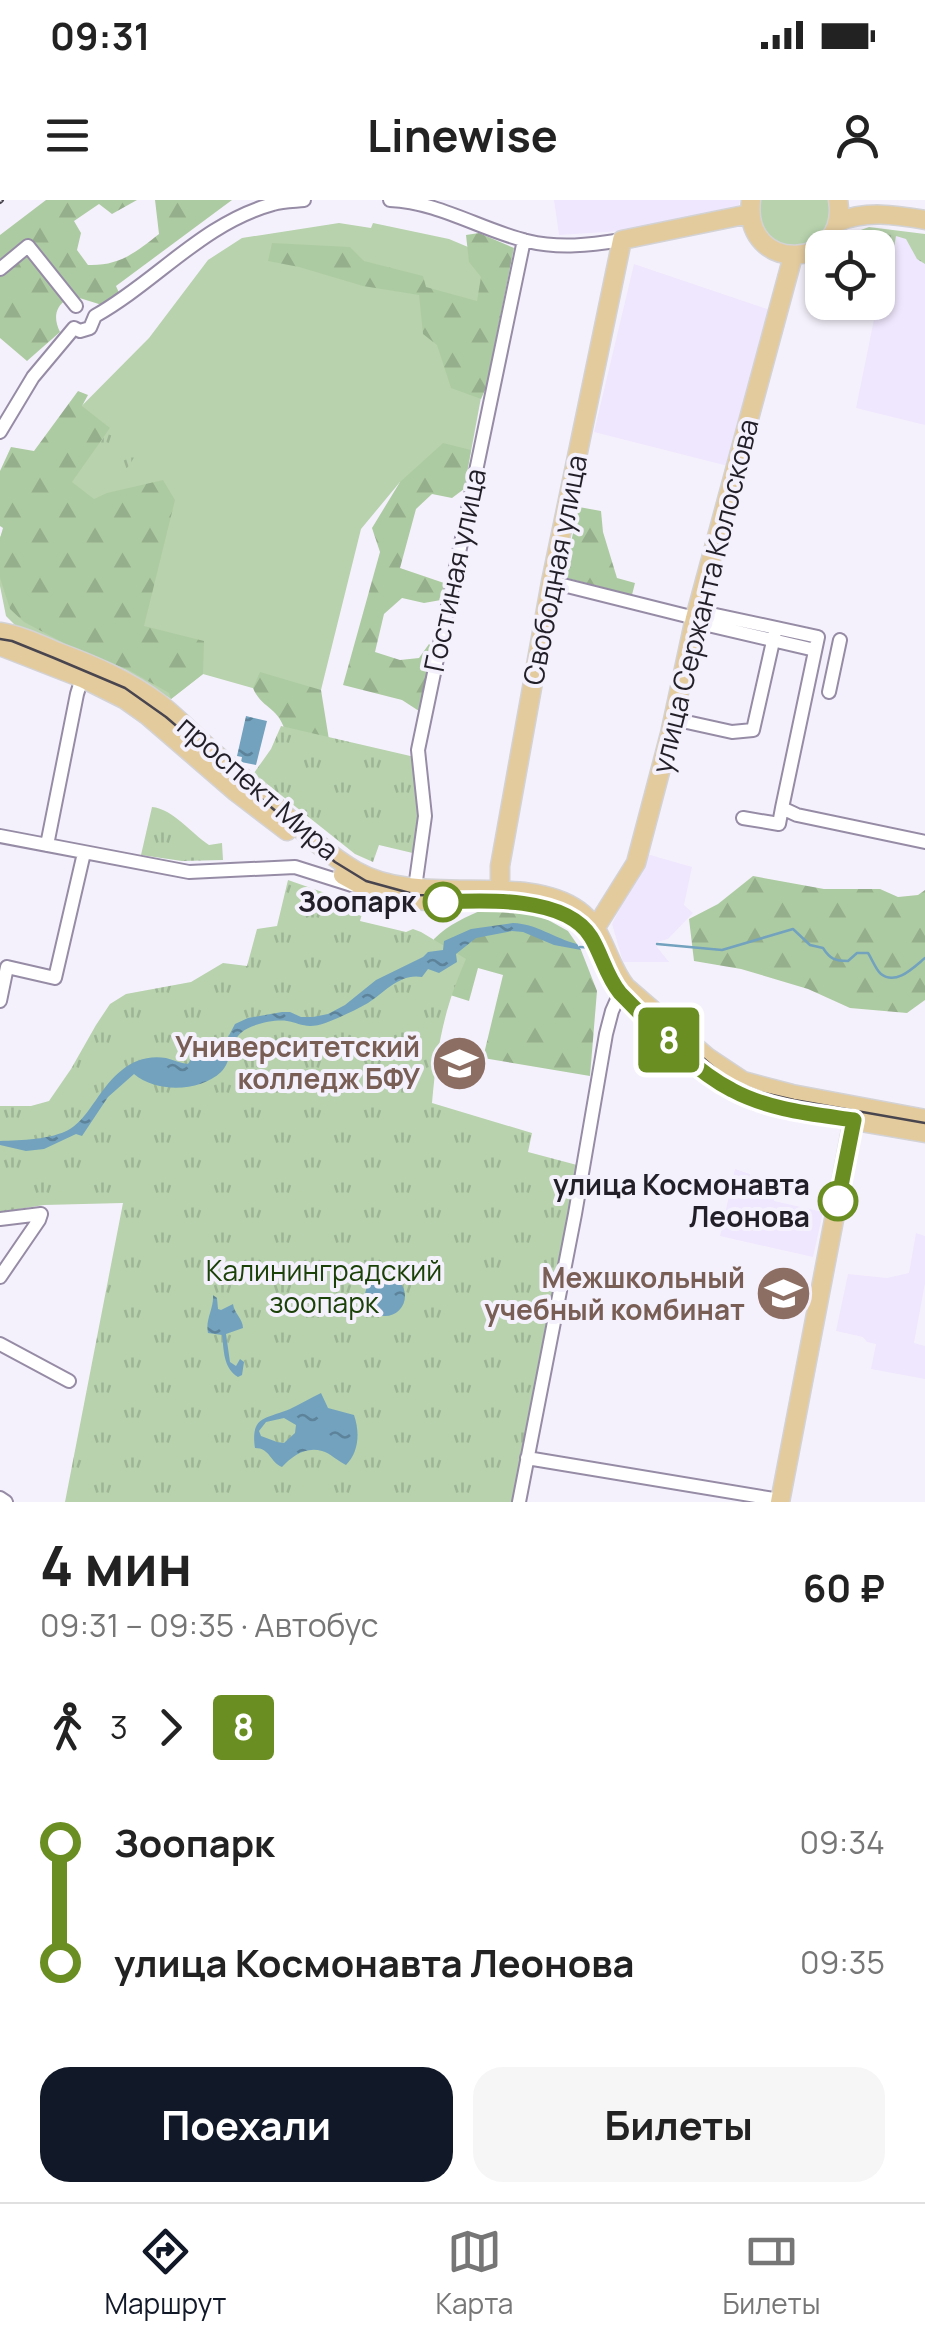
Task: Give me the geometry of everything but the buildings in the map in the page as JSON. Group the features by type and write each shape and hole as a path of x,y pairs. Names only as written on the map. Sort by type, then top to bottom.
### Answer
{"main road":[{"path":"622,240 750,207 753,230 763,244 793,256 808,254 832,235 838,222 838,200"},
{"path":"848,200 885,214"},
{"path":"838,222 854,215 885,214 925,220"},
{"name":"Свободная улица","path":"500,896 500,866 551,582 622,240"},
{"name":"улица Сержанта Колоскова","path":"596,933 636,863 696,617 793,256"},
{"name":"проспект Мира","path":"3,637 74,658 127,682 160,704 334,856 359,872 414,895"},
{"name":"проспект Мира","path":"3,637 124,699 342,875 368,890 414,895 543,896 578,910 596,933"},
{"path":"596,933 616,984 693,1062 731,1090 782,1108 925,1119"},
{"path":"855,1113 925,1133"},
{"path":"780,1501 855,1113"}],"street":[{"path":"76,306 69,316 74,328 90,328 95,316 209,233 274,203 304,200"},
{"path":"390,200 436,204 524,240 567,246 622,240"},
{"name":"Гостиная улица","path":"414,895 426,816 418,750 524,240"},
{"path":"0,269 28,246 76,306"},
{"path":"76,306 88,306 95,316"},
{"path":"0,432 33,377 74,328"},
{"path":"551,582 775,634 818,637 779,824 742,818"},
{"path":"673,719 732,732 753,730 775,634"},
{"path":"829,692 840,640"},
{"path":"47,845 82,678"},
{"path":"782,808 815,819 925,842"},
{"path":"0,836 189,872 295,867 368,890"},
{"path":"0,1001 7,968 55,978 84,853"},
{"path":"518,1502 576,1214 616,984"},
{"path":"0,1220 41,1214 0,1277"},
{"path":"0,1344 68,1381"},
{"path":"527,1458 780,1501"}],"shaded area":[{"path":"554,200 740,200 739,205 636,230 559,235"},
{"path":"895,231 925,236 925,425 856,408 874,320 895,320"},
{"path":"634,264 770,310 728,466 594,432"},
{"path":"647,854 692,867 684,905 693,913 668,939 657,942 669,962 623,962 612,924"},
{"path":"735,1169 750,1174 749,1181 775,1188 774,1201 823,1212 813,1257 720,1236"},
{"path":"916,1233 925,1236 925,1283 914,1343 925,1346 925,1379 871,1369 876,1344 836,1331 848,1274 887,1278 909,1273"}],"green space":[{"path":"46,200 137,200 112,214 99,204 74,221 81,233 77,250 88,265 126,257 159,234 155,200 232,200 116,286 120,295 102,305 73,296 31,244 0,262 0,235"},
{"path":"760,200 829,200 823,230 805,230 805,244 781,244 769,235 761,221"},
{"path":"339,223 371,228 373,223 449,239 506,263 464,489 400,482 361,529 317,706 203,674 171,699 126,670 16,626 6,616 0,586 0,538 35,453 149,338 208,260 242,238"},
{"path":"895,230 925,234 925,264 917,259 906,239 896,236 895,242"},
{"path":"479,233 514,248 481,399 451,388 437,345 423,334 419,295 363,286 268,261 272,243 350,247 364,261 423,276 426,287 477,301 481,277 469,262 466,235"},
{"path":"26,253 66,300 56,315 60,332 27,361 0,338 0,274"},
{"path":"78,391 88,395 82,406 110,428 72,482 94,499 163,480 175,500 144,626 204,641 203,674 171,699 169,693 127,669 83,653 24,622 10,609 0,578 0,471 11,447 34,451"},
{"path":"110,428 141,447 126,470 95,451"},
{"path":"443,443 471,450 464,489 452,498 432,494 416,509 400,568 444,583 441,600 424,603 402,598 384,614 375,652 400,660 419,658 429,644 435,650 419,711 402,700 343,685 380,552 372,528 400,482"},
{"path":"579,507 601,511 617,578 635,583 632,595 563,577"},
{"path":"260,672 321,690 330,746 286,735 280,719 253,688"},
{"path":"281,726 419,758 421,855 379,845 373,862 355,854 257,776 254,773"},
{"path":"152,807 175,817 209,845 222,843 223,860 182,861 141,855"},
{"path":"753,876 824,889 880,889 898,897 918,895 925,890 925,1000 907,1013 850,1008 808,989 741,969 694,961 689,919 718,904"},
{"name":"Калининградский зоопарк","path":"288,880 363,910 360,921 406,932 413,929 466,959 442,1030 432,1103 532,1133 528,1152 577,1165 513,1502 65,1502 123,1203 44,1205 0,1212 0,1106 31,1106 49,1101 110,1004 126,994 191,982 223,963 247,966 257,929 277,926"},
{"path":"484,909 541,916 568,931 581,950 597,991 590,1076 483,1058 503,975 478,968 469,1001 450,995 437,1049 434,939"}],"water":[{"path":"246,716 267,721 256,765 241,762 242,757 237,756"},
{"path":"513,923 577,944 581,950 554,945 523,932 476,938 456,954 457,962 439,973 428,969 422,977 400,981 368,1003 329,1022 310,1026 277,1021 246,1029 235,1041 225,1068 202,1083 166,1087 134,1074 108,1097 82,1136 76,1134 44,1149 26,1151 0,1145 0,1141 45,1137 70,1129 117,1074 134,1062 154,1057 188,1064 197,1051 218,1051 235,1024 248,1018 282,1012 301,1017 328,1014 376,980 428,952 443,950 444,941 471,929"},
{"path":"385,1276 399,1282 405,1296 399,1310 385,1316 371,1310 365,1296 371,1282"},
{"path":"213,1295 218,1309 233,1304 243,1325 226,1334 230,1362 236,1366 240,1359 244,1362 238,1377 227,1364 222,1335 208,1333"},
{"path":"321,1393 328,1408 354,1415 357,1442 346,1465 325,1452 310,1450 282,1467 264,1450 255,1448 255,1429 262,1420","holes":["284,1418 296,1425 295,1433 284,1443 261,1436 259,1431 266,1422"]}],"waterway":[{"path":"657,944 722,950 793,929 810,945 823,948 836,960 848,961 857,953 868,953 879,972 887,977 904,974 925,958"},
{"path":"580,947 596,948"}],"tram line":[{"path":"0,639 125,688 166,717 335,862 366,881 417,895 522,898 578,916 593,930 619,984 727,1079 794,1100 925,1123"}],"bus line":[{"name":"8","path":"443,902 500,901 542,906 575,921 592,937 620,993 715,1080 756,1101 854,1120 838,1201"}],"place":[{"name":"Зоопарк","path":"443,902"},
{"name":"Университетский колледж БФУ","path":"459,1063"},
{"name":"улица Космонавта Леонова","path":"838,1201"},
{"name":"Межшкольный учебный комбинат","path":"784,1294"}]}
